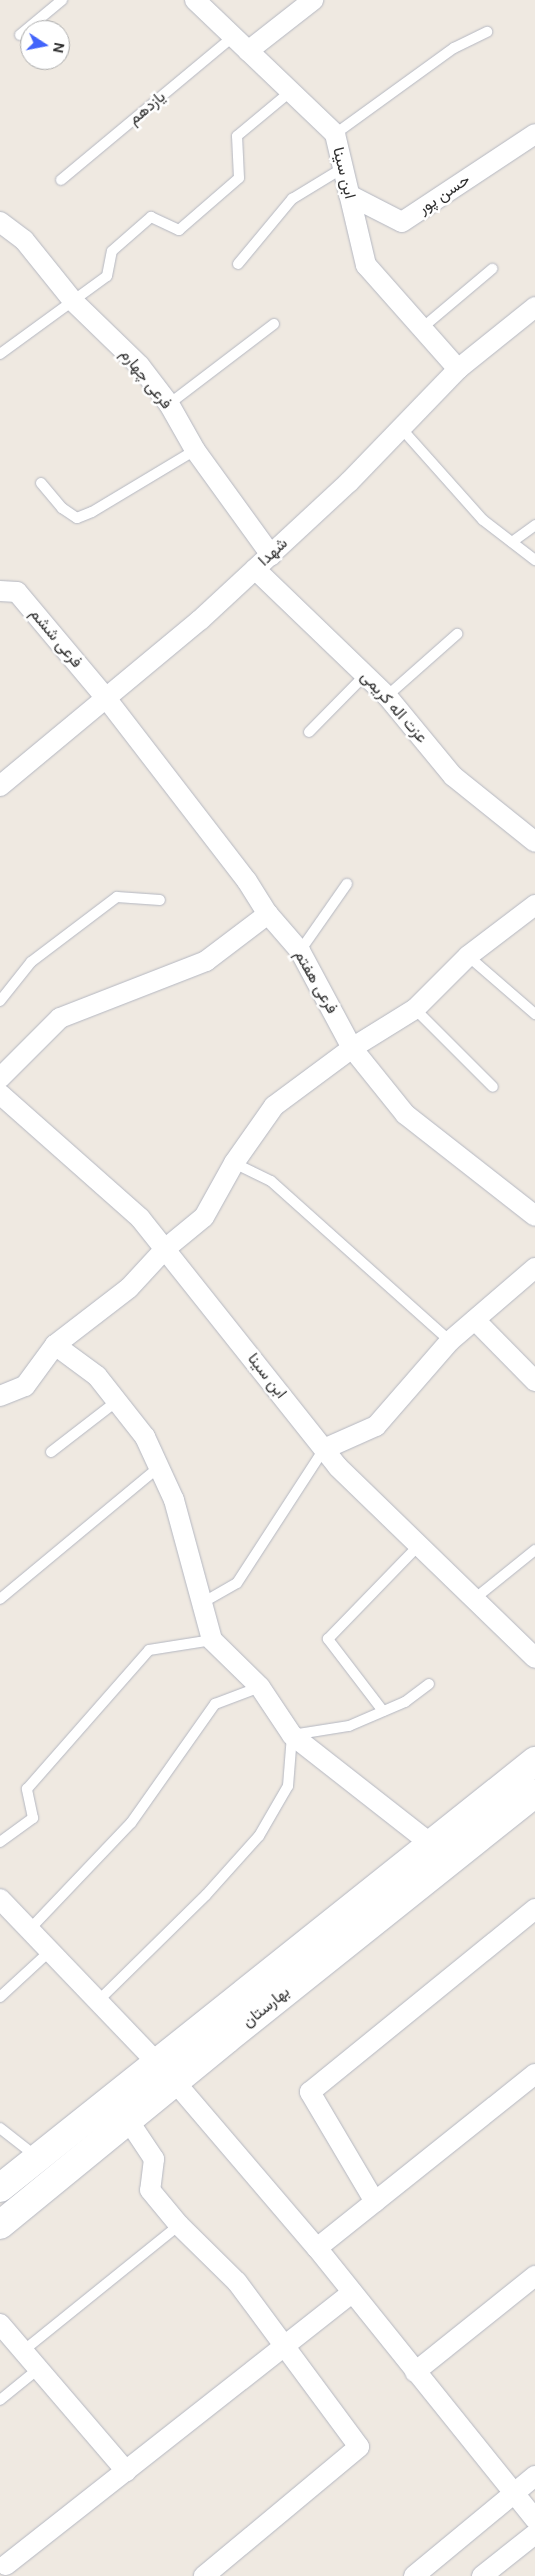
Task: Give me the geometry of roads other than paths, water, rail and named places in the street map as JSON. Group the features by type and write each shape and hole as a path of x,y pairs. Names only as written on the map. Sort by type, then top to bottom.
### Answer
{"street":[{"name":"ابن سینا","path":"195,0 334,134 366,265 458,369"},
{"path":"248,51 313,0"},
{"name":"حسن پور","path":"349,195 402,222 535,134"},
{"name":"فرعی چهارم","path":"0,222 24,240 73,301 140,366 169,404 195,450 271,554"},
{"name":"شهدا","path":"0,786 106,698 271,554 349,482 458,369 535,308"},
{"name":"عزت اله کریمی","path":"255,568 387,696 452,776 535,842"},
{"name":"فرعی ششم","path":"0,591 16,592 106,698"},
{"name":"فرعی هفتم","path":"106,698 247,881 268,914 300,951 352,1048 405,1114 535,1216"},
{"path":"0,1396 24,1386 55,1345 129,1288 165,1249 204,1216 234,1163 274,1106 352,1048 415,1009 468,956 535,905"},
{"path":"0,1078 60,1018 206,961 268,914"},
{"name":"ابن سینا","path":"0,1094 140,1218 338,1467 473,1600 535,1658"},
{"path":"324,1449 376,1426 450,1341 535,1268"},
{"path":"474,1320 535,1381"},
{"path":"55,1345 97,1376 145,1437 174,1500 212,1640 260,1687 292,1735 431,1844"},
{"name":"بهارستان","path":"0,2225 128,2120 166,2072 431,1844 535,1762"},
{"name":"بهارستان","path":"0,2188 38,2158 166,2072 535,1793"},
{"path":"0,1899 96,2003 166,2072 317,2248 512,2494 535,2519"},
{"path":"375,2202 310,2092 535,1909"},
{"path":"317,2248 535,2074"},
{"path":"128,2120 154,2159 150,2190 179,2225 237,2282 359,2447 204,2576"},
{"path":"38,2158 52,2182"},
{"path":"415,2372 535,2276"},
{"path":"6,2565 352,2293"},
{"path":"0,2324 126,2471"},
{"path":"414,2576 535,2476"},
{"path":"482,2576 535,2534"}],"lane":[{"path":"38,20 62,0"},
{"path":"334,134 454,48 487,32"},
{"name":"یازدهم","path":"61,180 234,36"},
{"path":"0,354 108,276 112,251 151,217 179,230 239,178 237,136 290,92"},
{"path":"238,264 292,199 343,168"},
{"path":"422,328 492,269"},
{"path":"169,404 274,324"},
{"path":"401,428 483,520 535,560"},
{"path":"41,482 62,508 77,518 92,512 195,450"},
{"path":"512,542 535,525"},
{"path":"387,696 457,634"},
{"path":"309,732 365,675"},
{"path":"300,951 347,884"},
{"path":"0,1001 31,962 117,897 160,900"},
{"path":"468,956 535,1014"},
{"path":"415,1009 493,1087"},
{"path":"234,1163 271,1181 450,1341"},
{"path":"51,1452 117,1401"},
{"path":"202,1603 237,1583 324,1449"},
{"path":"0,1599 159,1467"},
{"path":"383,1711 328,1639 418,1546"},
{"path":"473,1600 535,1550"},
{"path":"0,1842 33,1818 27,1789 149,1650 212,1640"},
{"path":"96,2003 206,1895 259,1836 288,1786 292,1735 349,1726 405,1702 428,1684"},
{"path":"29,1930 131,1823 215,1704 260,1687"},
{"path":"0,1997 49,1952"},
{"path":"0,2128 38,2158"},
{"path":"22,2351 179,2225"},
{"path":"0,2400 38,2369"}]}
